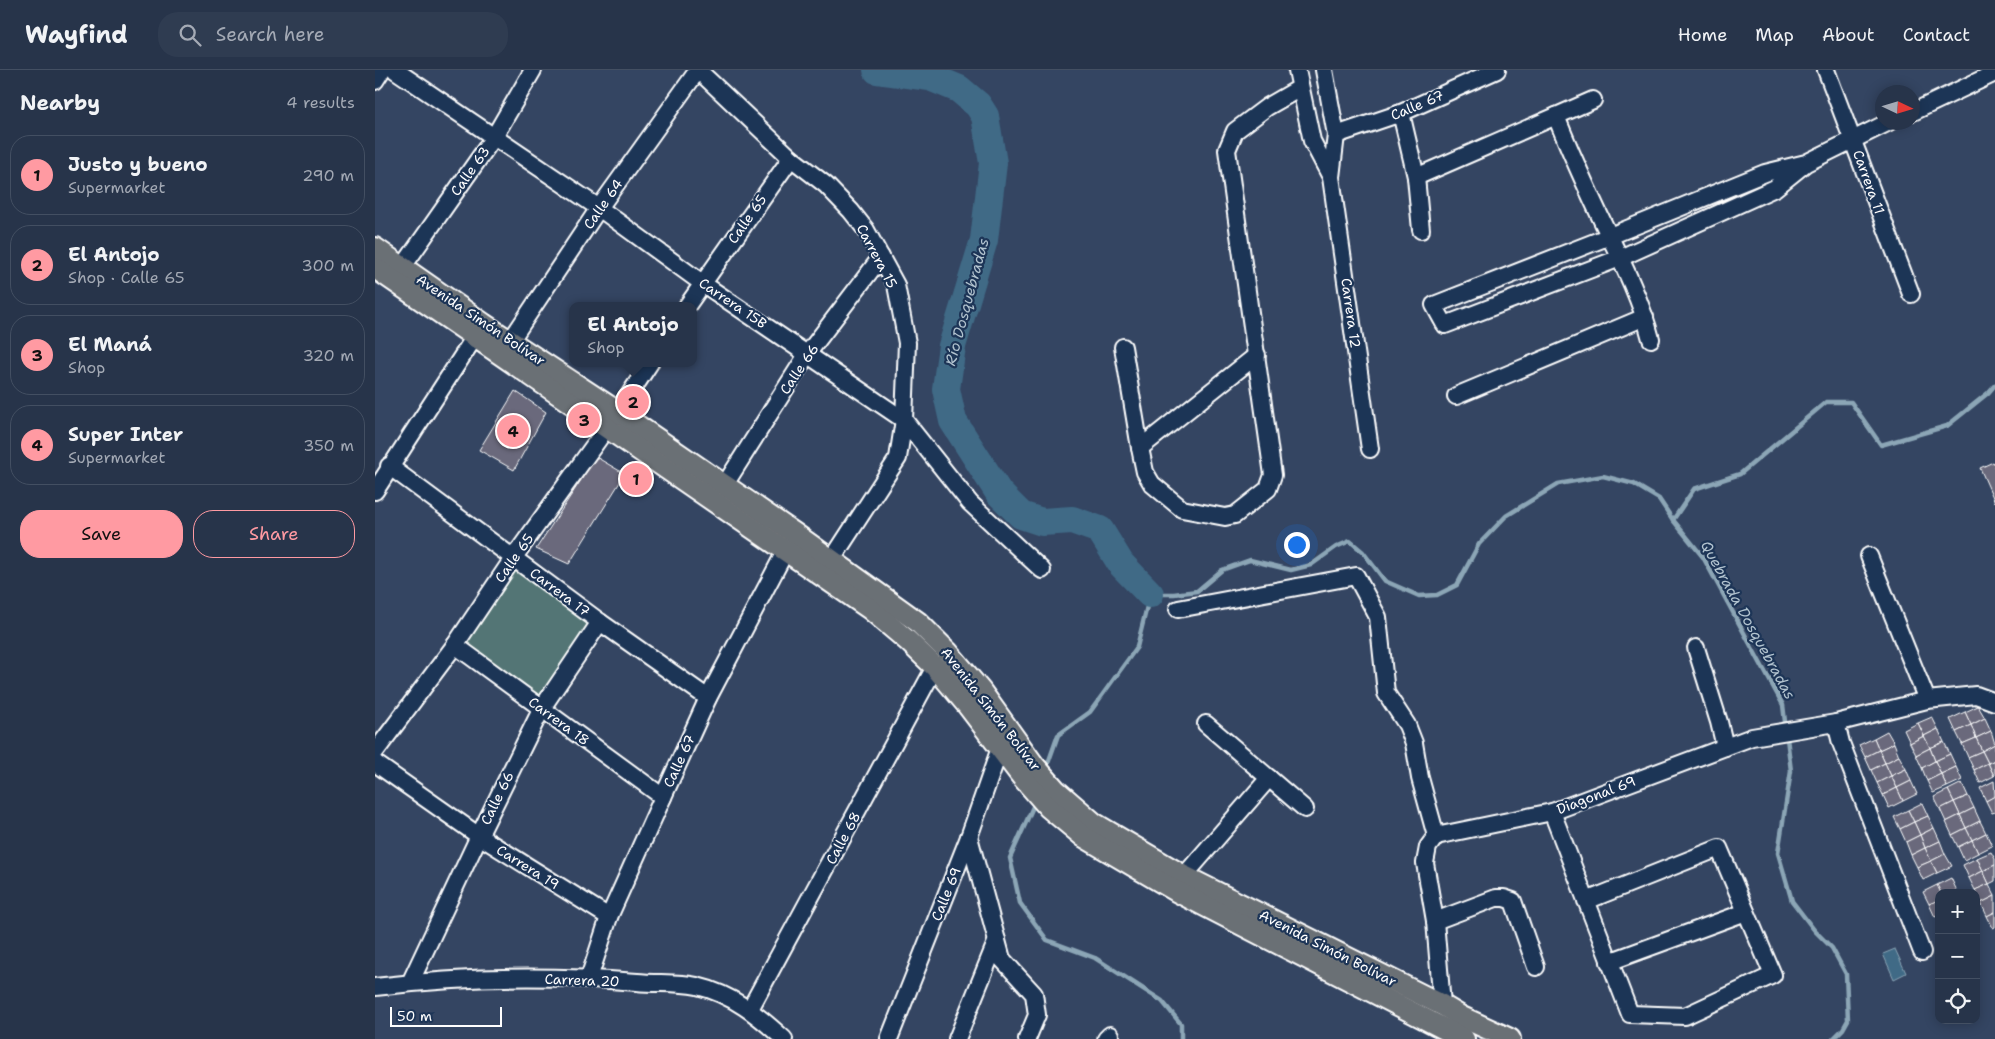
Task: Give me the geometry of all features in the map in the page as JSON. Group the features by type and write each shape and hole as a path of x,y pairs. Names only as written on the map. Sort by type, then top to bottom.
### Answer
{"main road":[{"name":"Avenida Simón Bolívar","path":"375,248 511,340 613,420 786,550 870,609 909,641 935,667 1001,748 1028,771 1084,837 1176,891 1443,1005 1462,1017 1509,1039"},
{"name":"Avenida Simón Bolívar","path":"375,268 475,338 724,486 918,622 948,652 981,691 1028,771"},
{"name":"Avenida Simón Bolívar","path":"1052,798 1274,932 1464,1039"}],"street":[{"path":"375,81 382,70"},
{"name":"Carrera 15B","path":"395,70 599,208 702,283 904,420 970,502 1042,570"},
{"name":"Calle 63","path":"402,268 494,137 533,70"},
{"name":"Carrera 15","path":"698,70 791,158 826,185 866,230 895,285 907,343 904,420"},
{"name":"Calle 64","path":"511,340 599,208 698,70"},
{"name":"Carrera 12","path":"1297,70 1312,141 1331,177"},
{"name":"Carrera 12","path":"1323,70 1336,135 1331,177 1370,449"},
{"name":"Calle 67","path":"1336,135 1401,112 1497,70"},
{"name":"Carrera 11","path":"1826,70 1854,139 1911,294"},
{"path":"1920,109 1995,73"},
{"path":"1123,347 1145,472 1152,484 1182,509 1225,517 1235,515 1268,489 1273,476 1227,150 1235,131 1267,107 1300,88"},
{"path":"1416,177 1593,100"},
{"path":"1401,112 1416,177 1421,230"},
{"path":"1556,116 1576,165 1620,258 1645,317 1651,339"},
{"path":"1805,163 1775,188 1620,258 1445,325 1434,305 1765,173 1805,163 1875,129"},
{"name":"Calle 65","path":"690,302 791,158"},
{"name":"Calle 66","path":"724,486 809,354 881,258"},
{"path":"1456,396 1645,317"},
{"path":"375,491 389,466 475,338"},
{"path":"1140,448 1257,354"},
{"name":"Calle 65","path":"375,752 455,645 514,557 613,420 647,367"},
{"path":"831,561 898,458 904,420"},
{"name":"Carrera 17","path":"389,466 600,622 708,698"},
{"name":"Calle 67","path":"589,978 609,917 708,698 786,550"},
{"path":"1869,556 1927,700"},
{"path":"1178,609 1355,576 1378,617 1386,693 1407,726 1414,743 1436,836 1428,848 1425,864 1435,921 1443,1005"},
{"name":"Calle 66","path":"410,983 542,708 600,622"},
{"name":"Carrera 18","path":"455,645 663,797"},
{"path":"1696,648 1725,747"},
{"name":"Calle 68","path":"750,1009 935,667"},
{"name":"Diagonal 69","path":"1436,836 1552,812 1752,737 1830,724 1927,700 1975,695 1995,702"},
{"path":"1206,724 1305,809"},
{"path":"1830,724 1841,743 1922,952"},
{"name":"Calle 69","path":"889,1039 969,837 1001,748"},
{"name":"Carrera 19","path":"375,763 479,836 609,917"},
{"path":"1184,876 1269,778"},
{"path":"1552,812 1609,962 1630,1014 1685,1016 1773,975 1719,848 1586,901"},
{"path":"969,837 1002,959 1034,994 1037,1015 1027,1039"},
{"path":"1435,921 1496,898 1513,901 1536,967"},
{"path":"1609,962 1746,912"},
{"path":"957,1039 997,940"},
{"name":"Carrera 20","path":"375,987 464,978 589,978 697,986 750,1009 776,1037"}],"green space":[{"path":"514,557 600,622 542,708 455,645"}],"water":[{"path":"1895,949 1906,973 1894,979 1883,954"}],"building":[{"path":"515,391 546,412 514,470 479,450"},
{"path":"596,457 625,474 569,564 536,549"},
{"path":"1993,462 1995,465 1995,502 1980,468"},
{"path":"1978,706 1985,718 1971,725 1965,712"},
{"path":"1965,712 1971,725 1956,732 1950,719"},
{"path":"1932,717 1938,729 1924,736 1918,723"},
{"path":"1985,718 1991,731 1976,738 1971,725"},
{"path":"1918,723 1924,736 1910,743 1904,730"},
{"path":"1971,725 1976,738 1962,744 1956,732"},
{"path":"1938,729 1944,742 1930,748 1924,736"},
{"path":"1887,731 1894,743 1879,750 1874,738"},
{"path":"1991,731 1995,744 1982,751 1976,738"},
{"path":"1924,736 1930,748 1916,755 1910,743"},
{"path":"1874,738 1879,750 1865,757 1859,745"},
{"path":"1976,738 1982,751 1968,757 1962,744"},
{"path":"1944,742 1950,754 1935,761 1930,748"},
{"path":"1894,743 1899,756 1885,763 1879,750"},
{"path":"1995,744 1995,760 1988,763 1982,751"},
{"path":"1930,748 1935,761 1922,768 1916,755"},
{"path":"1879,750 1885,763 1871,770 1865,757"},
{"path":"1982,751 1988,763 1974,770 1968,757"},
{"path":"1950,754 1956,767 1941,774 1935,761"},
{"path":"1899,756 1906,769 1891,776 1885,763"},
{"path":"1995,760 1995,775 1994,776 1988,763"},
{"path":"1935,761 1941,774 1927,781 1922,768"},
{"path":"1885,763 1891,776 1877,783 1871,770"},
{"path":"1988,763 1994,776 1980,783 1974,770"},
{"path":"1956,767 1962,780 1947,787 1941,774"},
{"path":"1906,769 1911,781 1897,788 1891,776"},
{"path":"1941,774 1947,787 1933,793 1927,781"},
{"path":"1891,776 1897,788 1883,795 1877,783"},
{"path":"1911,781 1917,794 1903,801 1897,788"},
{"path":"1994,781 1995,796 1986,801 1980,788"},
{"path":"1962,783 1968,796 1954,802 1948,790"},
{"path":"1897,788 1903,801 1889,808 1883,795"},
{"path":"1948,790 1954,802 1940,809 1934,797"},
{"path":"1968,796 1974,808 1960,815 1954,802"},
{"path":"1995,796 1995,812 1992,813 1986,801"},
{"path":"1954,802 1960,815 1946,822 1940,809"},
{"path":"1922,803 1928,816 1914,822 1908,810"},
{"path":"1974,808 1980,821 1966,828 1960,815"},
{"path":"1908,810 1914,822 1900,829 1894,817"},
{"path":"1960,815 1966,828 1952,835 1946,822"},
{"path":"1928,816 1934,828 1920,835 1914,822"},
{"path":"1980,821 1986,833 1972,840 1966,828"},
{"path":"1914,822 1920,835 1906,842 1900,829"},
{"path":"1934,828 1940,841 1925,848 1920,835"},
{"path":"1966,828 1972,840 1958,847 1952,835"},
{"path":"1986,833 1992,846 1978,853 1972,840"},
{"path":"1920,835 1925,848 1911,855 1906,842"},
{"path":"1972,840 1978,853 1964,860 1958,847"},
{"path":"1940,841 1945,854 1931,861 1925,848"},
{"path":"1925,848 1931,861 1917,867 1911,855"},
{"path":"1991,852 1995,859 1995,865 1983,871 1977,858"},
{"path":"1945,854 1952,866 1937,873 1931,861"},
{"path":"1977,858 1983,871 1969,878 1963,865"},
{"path":"1931,861 1937,873 1923,880 1917,867"},
{"path":"1995,865 1995,881 1989,884 1983,871"},
{"path":"1983,871 1989,884 1974,889 1969,878"},
{"path":"1951,878 1956,889 1939,889 1937,885"},
{"path":"1989,884 1995,896 1981,903 1980,889 1977,889"},
{"path":"1937,885 1939,889 1935,889 1935,902 1929,904 1923,892"},
{"path":"1995,896 1995,912 1987,916 1981,903"},
{"path":"1935,902 1935,917 1929,904"},
{"path":"1995,912 1995,927 1993,928 1987,916"}],"waterway":[{"name":"Río Dosquebradas","path":"877,70 930,77 959,89 978,105 985,116 993,163 984,240 952,346 946,389 953,421 999,493 1021,515 1042,522 1072,520 1100,530 1121,564 1150,594"},
{"path":"1673,520 1694,489 1740,474 1826,402 1851,402 1881,445 1947,426 1988,393 1995,385"},
{"name":"Quebrada Dosquebradas","path":"1046,769 1058,735 1090,712 1137,647 1150,594 1174,594 1197,591 1222,570 1250,560 1291,570 1311,565 1336,547 1350,541 1363,552 1385,581 1419,596 1437,595 1457,585 1479,544 1506,516 1558,484 1603,476 1634,484 1659,499 1673,520 1703,557 1783,705 1791,771 1778,853 1792,901 1815,931 1832,948 1846,974 1848,1020 1843,1029 1833,1039"},
{"path":"1036,800 1010,858 1020,903 1047,940 1095,958 1162,1001 1181,1024 1181,1039"}],"place":[{"name":"El Antojo","path":"633,402"},
{"name":"El Maná","path":"584,420"},
{"name":"Super Inter","path":"513,431"},
{"name":"Justo y bueno","path":"636,479"}]}
